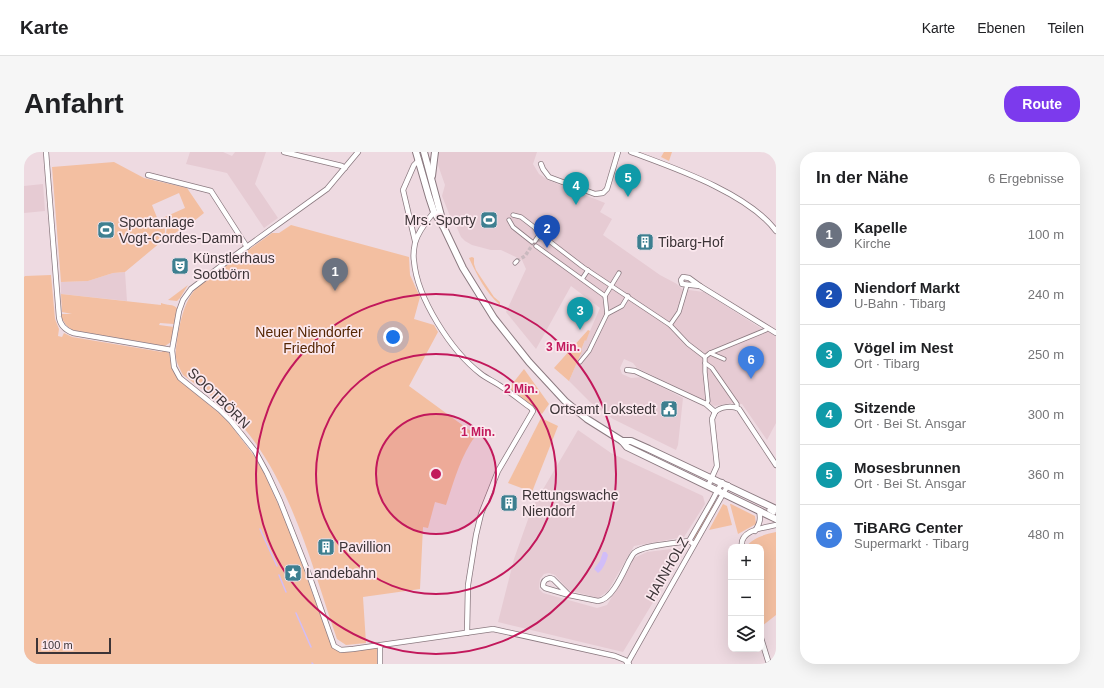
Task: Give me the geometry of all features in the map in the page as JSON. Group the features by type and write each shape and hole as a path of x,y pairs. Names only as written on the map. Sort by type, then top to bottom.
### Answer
{"main road":[{"path":"424,152 444,228"},
{"path":"432,181 434,152"},
{"path":"416,153 434,212 444,228 461,264 478,294 494,318 529,362 565,401 587,419 622,441 628,448 759,510 776,520"},
{"path":"622,441 630,440 713,478 773,509"}],"street":[{"path":"46,152 59,317 61,324 65,329 73,332 172,350"},
{"path":"284,152 345,168"},
{"name":"SOOTBÖRN","path":"358,152 327,189 197,284 186,295 179,311 172,350 174,367 180,378 220,410 231,421 255,451 264,467 280,501 308,572 334,646 338,649 353,649 380,646"},
{"path":"541,164 549,177 595,194 599,194 607,189 618,152"},
{"path":"631,152 687,173 724,192 762,215 776,231"},
{"path":"416,241 402,190 418,160"},
{"path":"148,175 211,192 247,247"},
{"path":"434,212 421,230 416,241 413,260 418,282 436,320 462,356 481,374 525,403 531,408 533,413 498,471 481,514 468,585 467,633"},
{"path":"513,215 521,217 573,260 584,265 588,270 670,325 688,344 705,357"},
{"path":"509,220 513,228 535,241 544,228"},
{"path":"536,246 605,296"},
{"path":"567,268 573,260"},
{"path":"582,279 588,270"},
{"path":"580,362 589,351 607,314 605,296 619,273"},
{"path":"700,286 687,286 682,284 681,279 684,276 689,278 776,332"},
{"path":"670,325 679,312 687,286"},
{"path":"607,314 622,306 628,296"},
{"path":"706,404 708,401 704,363 705,357 710,353 768,328"},
{"path":"710,353 724,359"},
{"path":"704,363 712,368 737,404 737,408 740,410 774,459 776,466"},
{"path":"627,370 635,371 706,404 715,412"},
{"path":"708,486 713,478 717,466 712,419 715,412 720,408 737,408"},
{"name":"HAINHOLZ","path":"628,663 694,544 725,484"},
{"name":"HAINHOLZ","path":"689,541 721,492"},
{"path":"755,530 760,524 761,518 759,510"},
{"path":"766,527 776,520"},
{"path":"742,544 743,537 747,533 776,525"},
{"path":"569,595 553,579 546,579 543,582 543,586 545,588 569,595 603,601 613,590 635,552 645,548 689,541 694,544"},
{"path":"380,664 380,646 493,629 615,656 628,663"},
{"path":"764,648 769,664"}],"shaded area":[{"path":"190,152 223,152 232,156 235,152 266,152 255,184 278,218 264,228 227,173 186,164"},
{"path":"439,152 537,152 533,164 539,174 548,180 605,203 600,212 612,219 603,235 660,275 677,284 682,289 704,292 762,329 764,328 773,334 776,337 776,423 767,440 742,404 731,403 715,406 637,368 633,363 624,359 620,368 622,374 631,378 642,377 683,398 678,445 676,450 613,419 590,402 569,381 582,351 581,350 585,340 600,308 571,286 536,349 506,312 526,269 522,260 501,250 491,250 472,245 461,237 454,221 452,221 442,196 445,185 438,165"},
{"path":"43,184 45,211 24,213 24,186"},
{"path":"125,272 127,301 61,294 61,282 88,281 113,273"},
{"path":"578,430 611,453 703,496 705,504 684,537 634,546 608,591 598,598 568,590 555,575 549,573 544,574 540,579 539,589 543,593 597,608 607,605 634,558 647,552 679,548 684,551 623,652 498,622 514,559 532,508"},
{"path":"603,552 606,552 608,555 606,562 598,573 594,569 600,561"}],"green space":[{"path":"664,152 672,152 669,161 661,157"},
{"name":"Sportanlage Vogt-Cordes-Damm","path":"114,162 144,178 187,188 204,213 184,229 181,229 165,240 167,227 166,219 164,219 165,232 161,242 125,272 113,273 88,281 61,282 52,167","holes":["179,193 185,208 158,220 152,205"]},
{"name":"Neuer Niendorfer Friedhof","path":"291,225 409,257 410,275 420,297 414,319 434,325 438,332 409,386 476,435 462,460 446,505 435,502 428,528 423,527 420,589 363,597 366,643 346,645 337,639 295,516 266,458 247,432 226,409 211,395 183,375 176,358 178,333 183,314 187,302 198,286 272,233 279,233"},
{"path":"469,258 474,258 476,270 494,297 500,302 500,305 490,295 479,277"},
{"path":"51,275 55,319 59,329 58,336 62,337 64,333 72,337 162,352 163,350 169,353 173,371 179,380 230,424 255,457 265,475 288,526 332,647 336,650 344,652 378,648 378,664 30,664 29,659 24,662 24,277"},
{"path":"188,285 177,301 168,300"},
{"path":"61,294 161,305 161,303 174,306 178,309 174,324 160,323 159,325 174,327 171,342 165,346 72,330 66,325 61,317 62,314 72,314 62,312"},
{"path":"588,330 590,331 569,381 554,368"},
{"path":"524,369 549,404 542,414 509,388"},
{"path":"541,418 558,426 532,492 508,483"},
{"path":"715,501 696,538 693,539"},
{"path":"723,504 727,506 732,525 709,530"},
{"path":"730,504 755,516 756,524 738,534"},
{"path":"776,532 776,615 764,624 764,544 749,544 755,539"}],"waterway":[{"path":"260,529 277,566"},
{"path":"279,575 286,592"},
{"path":"296,613 311,647"}],"tunnel":[{"path":"517,261 525,256 535,241"}],"place":[{"name":"Mosesbrunnen","path":"628,197"},
{"name":"Sitzende","path":"576,205"},
{"name":"Mrs. Sporty","path":"489,220"},
{"name":"Sportanlage Vogt-Cordes-Damm","path":"106,230"},
{"name":"Tibarg-Hof","path":"645,242"},
{"name":"Niendorf Markt","path":"547,248"},
{"name":"Künstlerhaus Sootbörn","path":"180,266"},
{"name":"Kapelle","path":"335,291"},
{"name":"Vögel im Nest","path":"580,330"},
{"name":"TiBARG Center","path":"751,379"},
{"name":"Ortsamt Lokstedt","path":"669,409"},
{"name":"Rettungswache Niendorf","path":"509,503"},
{"name":"Pavillion","path":"326,547"},
{"name":"Landebahn","path":"293,573"}]}
